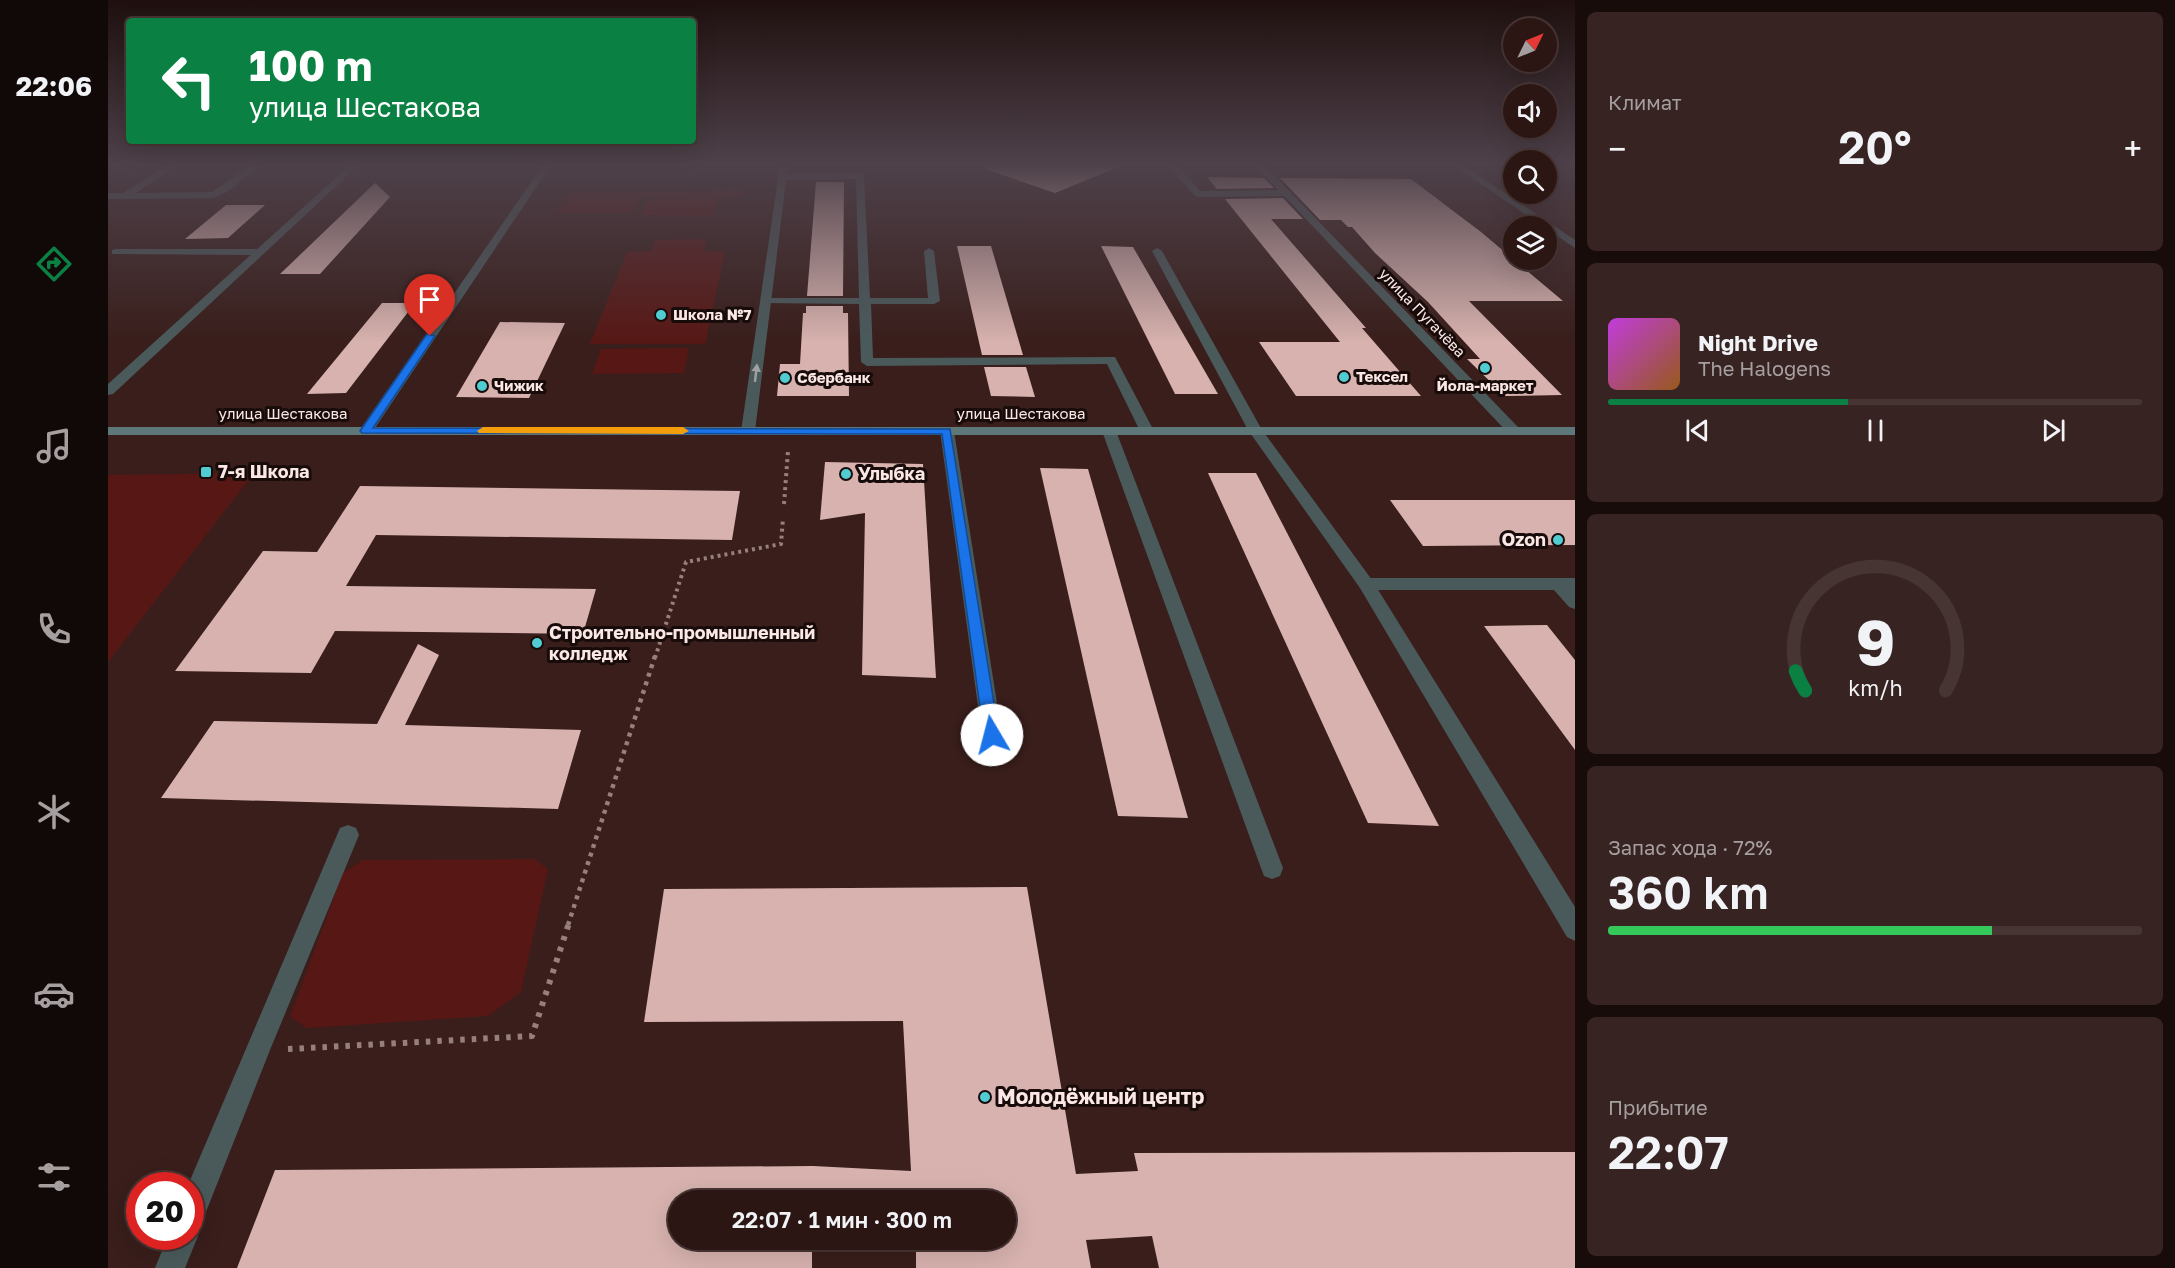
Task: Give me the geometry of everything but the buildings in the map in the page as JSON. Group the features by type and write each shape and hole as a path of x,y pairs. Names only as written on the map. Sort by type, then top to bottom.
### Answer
{"main road":[{"name":"улица Шестакова","path":"108,431 1575,431"}],"street":[{"path":"108,391 290,224"},
{"path":"366,431 507,224"},
{"path":"748,431 776,224"},
{"path":"862,224 867,362 1111,360 1147,430"},
{"name":"улица Пугачёва","path":"1317,224 1513,430"},
{"path":"1544,224 1575,245"},
{"path":"766,300 934,301 929,251"},
{"path":"1157,251 1255,430 1366,584 1575,929"},
{"path":"117,252 260,252"},
{"path":"947,431 992,735"},
{"path":"1109,431 1272,868"},
{"path":"1366,584 1567,584 1575,603"},
{"path":"204,1182 257,1050 348,836"},
{"path":"170,1268 177,1250"}],"path":[{"path":"784,504 789,444"},
{"path":"257,1050 532,1035 686,562 781,544 783,518"}],"shaded area":[{"path":"706,239 704,251 725,252 705,344 590,344 627,252 652,251 655,240"},
{"path":"689,348 684,373 592,374 601,349"},
{"path":"254,473 108,662 108,475"},
{"path":"534,859 548,869 521,992 488,1016 307,1028 290,1017 343,873 363,860"}],"slow traffic":[{"path":"483,431 683,431"}],"place":[{"name":"Школа №7","path":"661,315"},
{"name":"Йола-маркет","path":"1485,368"},
{"name":"Тексел","path":"1344,377"},
{"name":"Сбербанк","path":"785,378"},
{"name":"Чижик","path":"482,386"},
{"name":"7-я Школа","path":"206,472"},
{"name":"Улыбка","path":"846,474"},
{"name":"Ozon","path":"1558,540"},
{"name":"Строительно-промышленный колледж","path":"537,643"},
{"name":"Молодёжный центр","path":"985,1097"}],"route":[{"path":"430,336 366,431 947,431 992,735"}]}
